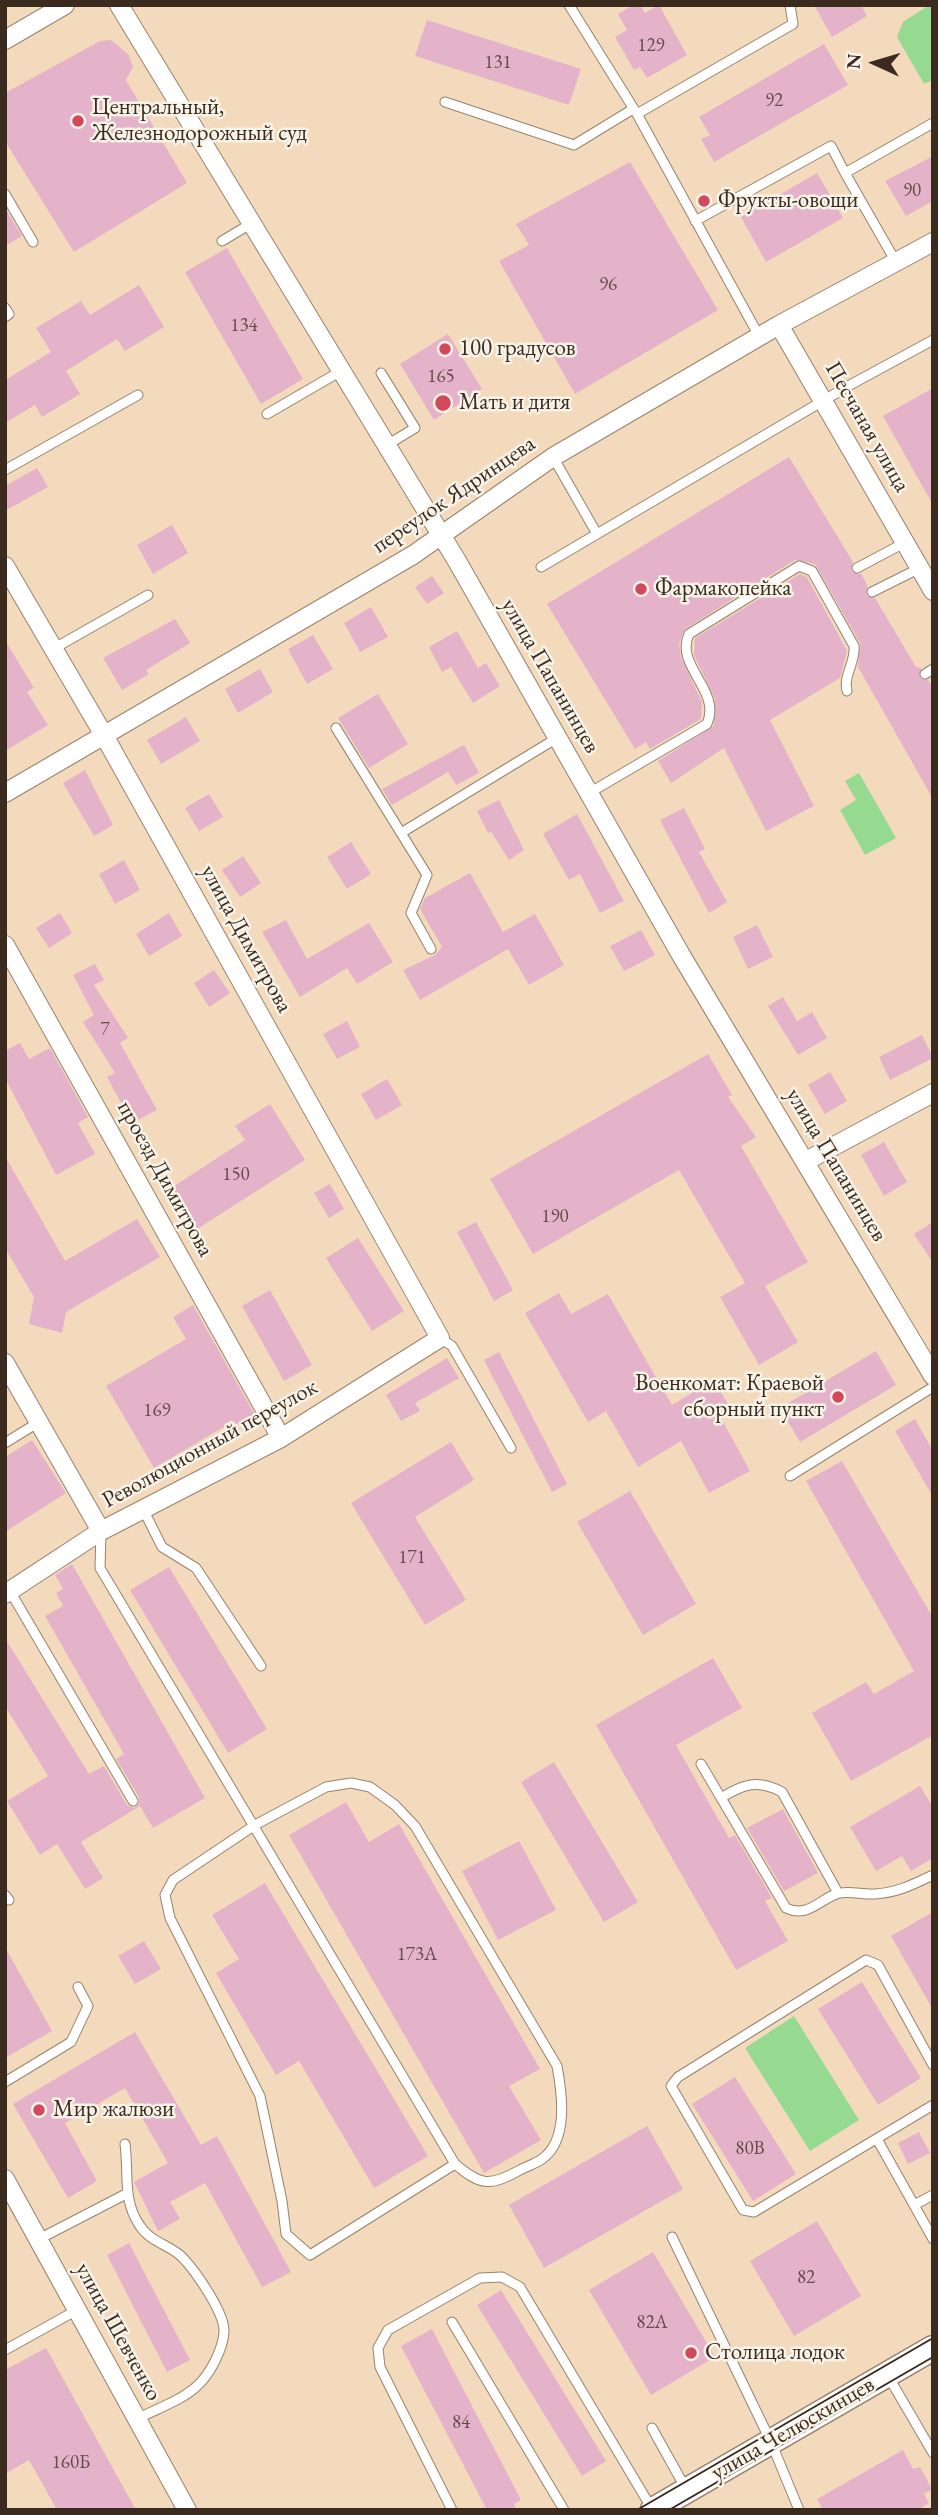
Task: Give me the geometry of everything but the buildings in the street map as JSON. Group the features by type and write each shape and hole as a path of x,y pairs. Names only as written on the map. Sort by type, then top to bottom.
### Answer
{"main road":[{"name":"улица Челюскинцев","path":"653,2510 933,2348"}],"street":[{"name":"улица Папанинцев","path":"119,5 387,445 681,955 933,1376"},
{"path":"5,40 59,7"},
{"name":"переулок Ядринцева","path":"5,793 413,555 553,457 779,325 933,242"},
{"name":"Песчаная улица","path":"779,325 933,591"},
{"name":"улица Димитрова","path":"5,566 105,737 440,1338"},
{"name":"проезд Димитрова","path":"5,945 281,1438"},
{"path":"806,1161 933,1093"},
{"name":"Революционный переулок","path":"8,1592 101,1531 281,1438 440,1338"},
{"path":"5,1363 101,1531"},
{"name":"улица Шевченко","path":"5,2179 187,2510"}],"lane":[{"path":"569,5 635,111 760,336"},
{"path":"446,102 574,145 793,24 790,5"},
{"path":"845,173 933,123"},
{"path":"695,221 831,146 896,262"},
{"path":"5,194 33,242"},
{"path":"222,241 252,223"},
{"path":"5,308 9,314 5,317"},
{"path":"541,567 824,400 933,340"},
{"path":"267,414 341,371"},
{"path":"381,373 415,428 387,445"},
{"path":"5,470 138,394"},
{"path":"553,457 597,534"},
{"path":"857,568 905,542"},
{"path":"589,793 707,724 712,712 711,698 687,654 686,640 689,634 799,566 811,571 854,646 854,657 846,682 847,691"},
{"path":"872,592 920,568"},
{"path":"53,649 148,595"},
{"path":"336,728 427,875 411,913 431,949"},
{"path":"401,833 557,738"},
{"path":"440,1338 452,1346 511,1448"},
{"path":"790,1476 933,1387"},
{"path":"5,1443 39,1422"},
{"path":"144,1511 162,1547 197,1568 261,1666"},
{"path":"101,1531 100,1568 256,1825 455,2164 483,2182 495,2183 544,2157 556,2138 564,2099 557,2066 415,1826 395,1805 370,1787 351,1783 326,1787 256,1825 173,1880 165,1895 170,1918 260,2096 280,2188 286,2234 310,2255 455,2164"},
{"path":"8,1592 133,1801"},
{"path":"701,1763 786,1908 793,1912 807,1911 838,1893 888,1893 933,1875"},
{"path":"721,1798 742,1785 756,1783 782,1792 838,1893"},
{"path":"933,2065 878,1965 866,1960 678,2077 671,2086 743,2210 748,2213 754,2213 933,2105"},
{"path":"5,2082 71,2042 88,2006 78,1987"},
{"path":"877,2139 933,2239"},
{"path":"125,2144 127,2194 141,2228 158,2245 181,2256 216,2306 224,2332 209,2371 197,2386 137,2419"},
{"path":"39,2239 127,2194"},
{"path":"914,2205 933,2194"},
{"path":"672,2237 771,2442 799,2510"},
{"path":"452,2510 380,2367 377,2348 388,2330 480,2278 502,2277 520,2287 653,2510"},
{"path":"5,2350 78,2310"},
{"path":"452,2322 564,2510"},
{"path":"887,2375 933,2453"},
{"path":"652,2428 687,2490"}],"green space":[{"path":"929,5 933,12 933,80 924,84 897,37 903,22"},
{"path":"859,773 896,838 865,855 840,810 856,800 845,781"},
{"path":"794,2016 859,2120 810,2151 745,2048"}],"tram line":[{"path":"637,2510 933,2338"},
{"path":"669,2510 933,2357"}],"place":[{"name":"Центральный, Железнодорожный суд","path":"78,121"},
{"name":"Фрукты-овощи","path":"704,201"},
{"name":"100 градусов","path":"445,349"},
{"name":"Мать и дитя","path":"443,403"},
{"name":"Фармакопейка","path":"641,589"},
{"name":"Военкомат: Краевой сборный пункт","path":"838,1397"},
{"name":"Мир жалюзи","path":"39,2110"},
{"name":"Столица лодок","path":"691,2353"}]}
